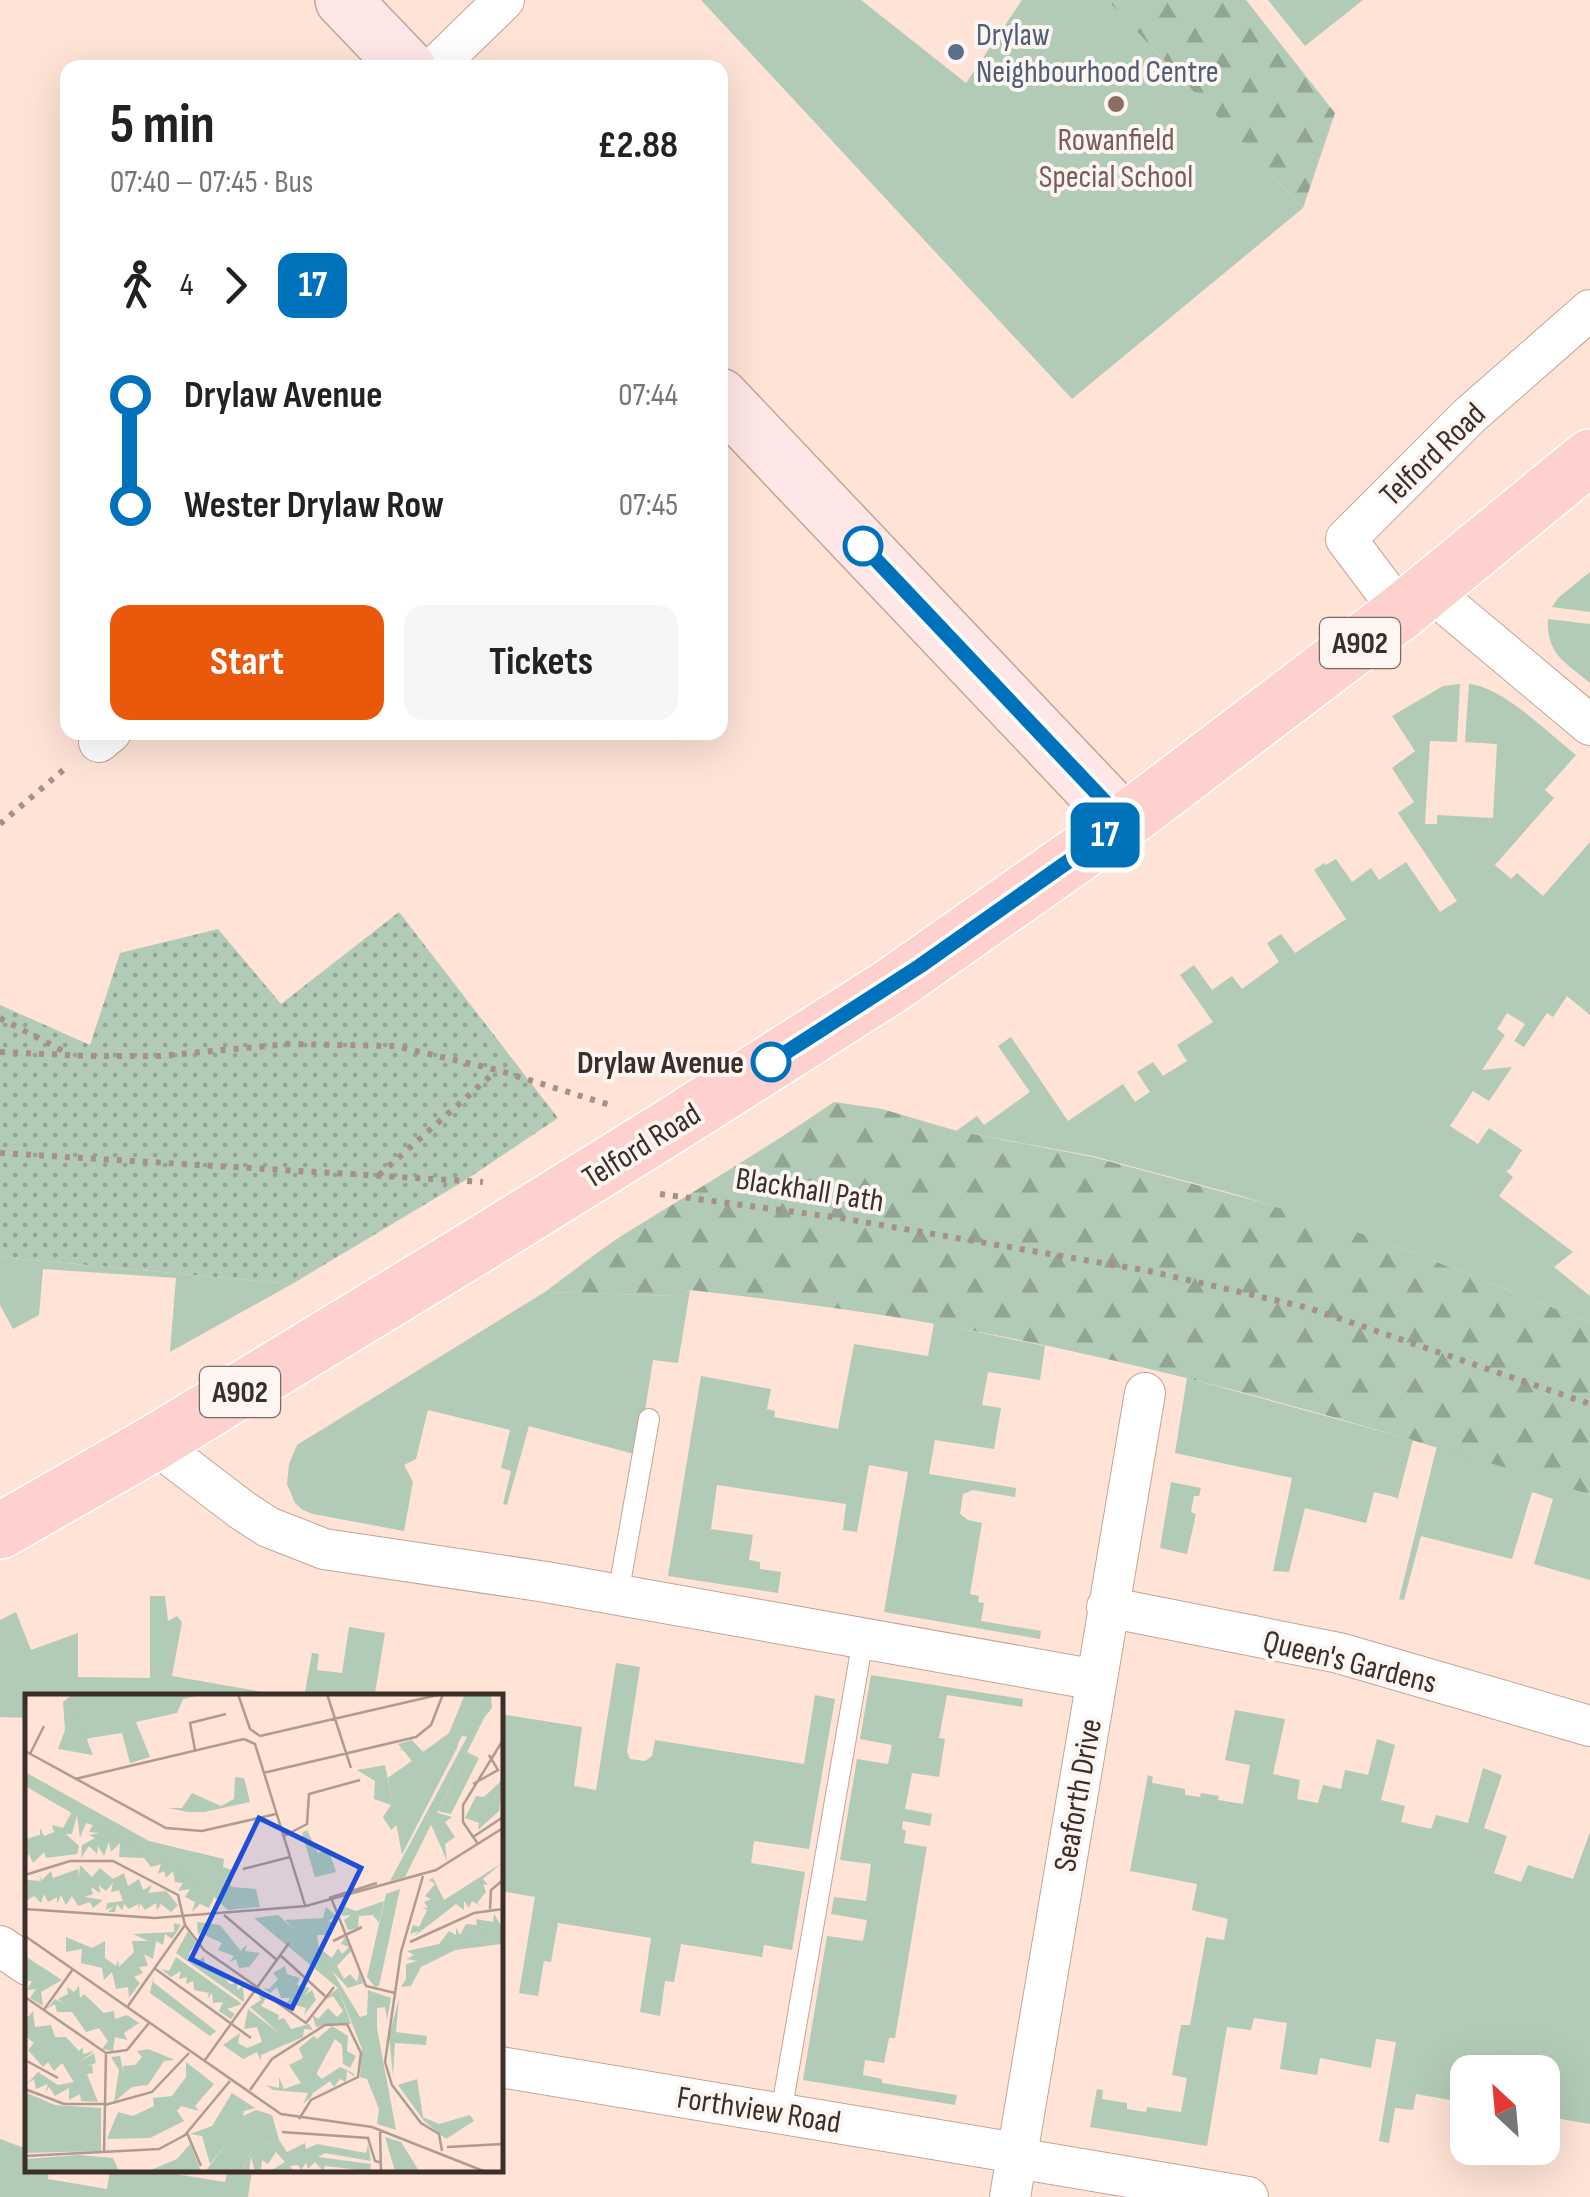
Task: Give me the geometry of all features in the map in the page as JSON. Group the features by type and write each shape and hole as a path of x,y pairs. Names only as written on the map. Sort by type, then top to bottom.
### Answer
{"main road":[{"name":"Telford Road","path":"0,1532 154,1444 476,1248 891,986 1124,822 1416,601 1590,457"}],"street":[{"path":"343,0 400,60"},
{"path":"442,60 504,0"},
{"name":"Telford Road","path":"1416,601 1346,539 1469,416 1590,310"},
{"path":"728,404 1124,822"},
{"path":"1416,601 1590,725"},
{"name":"Seaforth Drive","path":"1014,2169 1145,1393"},
{"path":"154,1444 268,1527 299,1541 351,1555 546,1582 1097,1680"},
{"name":"Queen's Gardens","path":"1108,1607 1339,1653 1590,1726"},
{"path":"0,1946 25,1962"},
{"name":"Forthview Road","path":"502,2067 781,2113 1014,2169 1248,2197"}],"lane":[{"path":"618,1595 649,1419"},
{"path":"781,2113 863,1640"}],"path":[{"path":"0,824 101,740"},
{"path":"0,1018 71,1056"},
{"path":"0,1052 160,1056 288,1044 395,1046 497,1070 674,1124"},
{"path":"378,1176 497,1070"},
{"path":"0,1153 484,1182"},
{"name":"Blackhall Path","path":"644,1193 840,1218 1149,1271 1309,1308 1590,1404"}],"green space":[{"name":"Rowanfield Special School","path":"701,0 861,0 966,83 1022,0 1107,0 1303,208 1072,399"},
{"path":"1107,0 1246,0 1335,113 1303,208"},
{"path":"1268,0 1363,0 1305,46"},
{"path":"1590,572 1590,612 1552,607 1558,598"},
{"path":"1548,619 1590,624 1590,683 1554,649"},
{"path":"1460,684 1457,742 1430,741 1425,824 1437,824 1437,815 1493,818 1497,744 1465,742 1469,684 1510,702 1576,755 1545,790 1554,798 1495,865 1511,879 1517,873 1543,896 1590,842 1590,1015 1567,996 1553,1017 1547,1013 1524,1047 1514,1041 1525,1024 1507,1013 1497,1029 1505,1035 1482,1070 1512,1067 1489,1101 1473,1091 1450,1126 1478,1144 1489,1128 1522,1150 1506,1171 1513,1177 1499,1196 1573,1252 1554,1267 1590,1296 1590,1322 1370,1236 1238,1195 1093,1156 956,1131 977,1116 984,1125 1030,1092 998,1046 1011,1037 1068,1121 1123,1084 1135,1102 1150,1092 1137,1072 1153,1062 1163,1076 1187,1061 1177,1045 1213,1022 1180,975 1194,965 1212,990 1232,976 1242,989 1279,962 1267,943 1281,934 1295,953 1346,919 1314,870 1324,863 1336,859 1352,882 1371,868 1379,880 1406,862 1440,912 1457,901 1398,813 1414,802 1392,768 1415,751 1392,716 1443,686"},
{"path":"399,912 558,1118 464,1181 292,1284 0,1257 0,1005 90,1045 120,953 218,929 281,1004"},
{"path":"834,1102 882,1109 957,1131 1093,1157 1264,1203 1370,1236 1590,1322 1590,1495 1263,1398 1014,1339 870,1313 690,1290 679,1296 545,1292 626,1233"},
{"path":"0,1257 292,1284 170,1352 176,1278 43,1269 39,1315 13,1329 0,1305"},
{"path":"690,1290 678,1363 653,1360 638,1455 529,1426 507,1505 503,1504 511,1471 501,1468 510,1430 428,1410 416,1459 404,1465 413,1482 404,1531 313,1514 295,1503 287,1484 289,1464 297,1445 545,1292 679,1296"},
{"path":"934,1323 1045,1346 1040,1380 988,1372 982,1405 1001,1408 994,1449 935,1440 929,1474 1016,1488 1015,1497 973,1490 963,1494 960,1514 982,1523 970,1594 979,1596 978,1602 984,1603 981,1621 1041,1631 1040,1639 884,1612 908,1472 869,1465 857,1532 843,1530 846,1504 717,1485 711,1529 753,1535 749,1560 760,1562 760,1569 781,1572 778,1593 668,1576 701,1376 771,1389 767,1409 775,1411 774,1417 838,1429 854,1344 928,1356"},
{"path":"1187,1378 1413,1440 1398,1498 1374,1492 1366,1523 1305,1508 1289,1572 1273,1571 1292,1478 1175,1453"},
{"path":"1437,1446 1590,1495 1590,1580 1534,1564 1553,1499 1532,1492 1512,1559 1421,1536 1404,1600 1399,1599"},
{"path":"1171,1482 1201,1488 1199,1496 1194,1496 1191,1512 1196,1514 1187,1554 1160,1548"},
{"path":"150,1596 165,1596 168,1621 177,1616 182,1622 172,1676 274,1694 25,1694 25,1718 0,1717 0,1620 16,1612 31,1650 78,1633 78,1677 150,1678"},
{"path":"349,1627 385,1633 375,1693 380,1694 305,1694 312,1653 319,1654 317,1670 342,1673"},
{"path":"616,1663 640,1667 627,1752 630,1759 645,1761 652,1756 655,1740 804,1764 815,1695 835,1699 809,1849 754,1841 751,1863 805,1872 792,1950 764,1945 762,1957 681,1944 674,1982 665,1981 660,2016 640,2012 651,1938 558,1923 551,1962 544,1961 538,1996 519,1993 535,1897 502,1891 502,1714 582,1727 574,1786 596,1790"},
{"path":"871,1675 1023,1699 1022,1707 947,1695 939,1738 945,1739 939,1777 912,1773 905,1809 932,1814 930,1826 903,1821 904,1843 927,1847 895,2038 889,2038 884,2063 865,2060 863,2075 882,2079 882,2083 957,2095 955,2105 803,2080 827,1936 863,1941 867,1920 831,1914 834,1897 866,1901 871,1864 840,1860 857,1759 888,1764 892,1745 860,1739"},
{"path":"1235,1710 1285,1719 1273,1774 1300,1780 1297,1799 1318,1803 1323,1785 1341,1789 1345,1770 1368,1775 1377,1739 1395,1745 1381,1800 1405,1806 1401,1822 1431,1829 1436,1815 1468,1823 1483,1768 1502,1775 1484,1828 1507,1836 1494,1873 1521,1882 1528,1865 1573,1879 1590,1832 1590,2124 1560,2119 1560,2055 1450,2055 1450,2100 1416,2094 1413,2110 1395,2108 1389,2143 1379,2141 1396,2042 1376,2039 1371,2068 1320,2058 1317,2075 1280,2069 1287,2023 1254,2018 1251,2030 1227,2027 1207,2146 1090,2127 1097,2089 1103,2090 1102,2099 1127,2103 1127,2109 1146,2112 1147,2107 1181,2112 1187,2078 1172,2075 1181,2025 1190,2025 1206,1937 1224,1940 1228,1919 1192,1910 1197,1884 1130,1871 1148,1775 1153,1777 1152,1783 1185,1789 1185,1795 1200,1797 1201,1793 1243,1804 1250,1765 1225,1760"},
{"path":"0,2139 25,2148 25,2172 49,2172 48,2179 107,2189 110,2172 163,2172 225,2182 228,2172 252,2172 248,2197 0,2197"}],"bus line":[{"name":"17","path":"771,1062 891,986 1124,822 863,546"}],"place":[{"name":"Drylaw Neighbourhood Centre","path":"956,52"},
{"name":"Rowanfield Special School","path":"1116,104"},
{"name":"Drylaw Avenue","path":"771,1062"}]}
